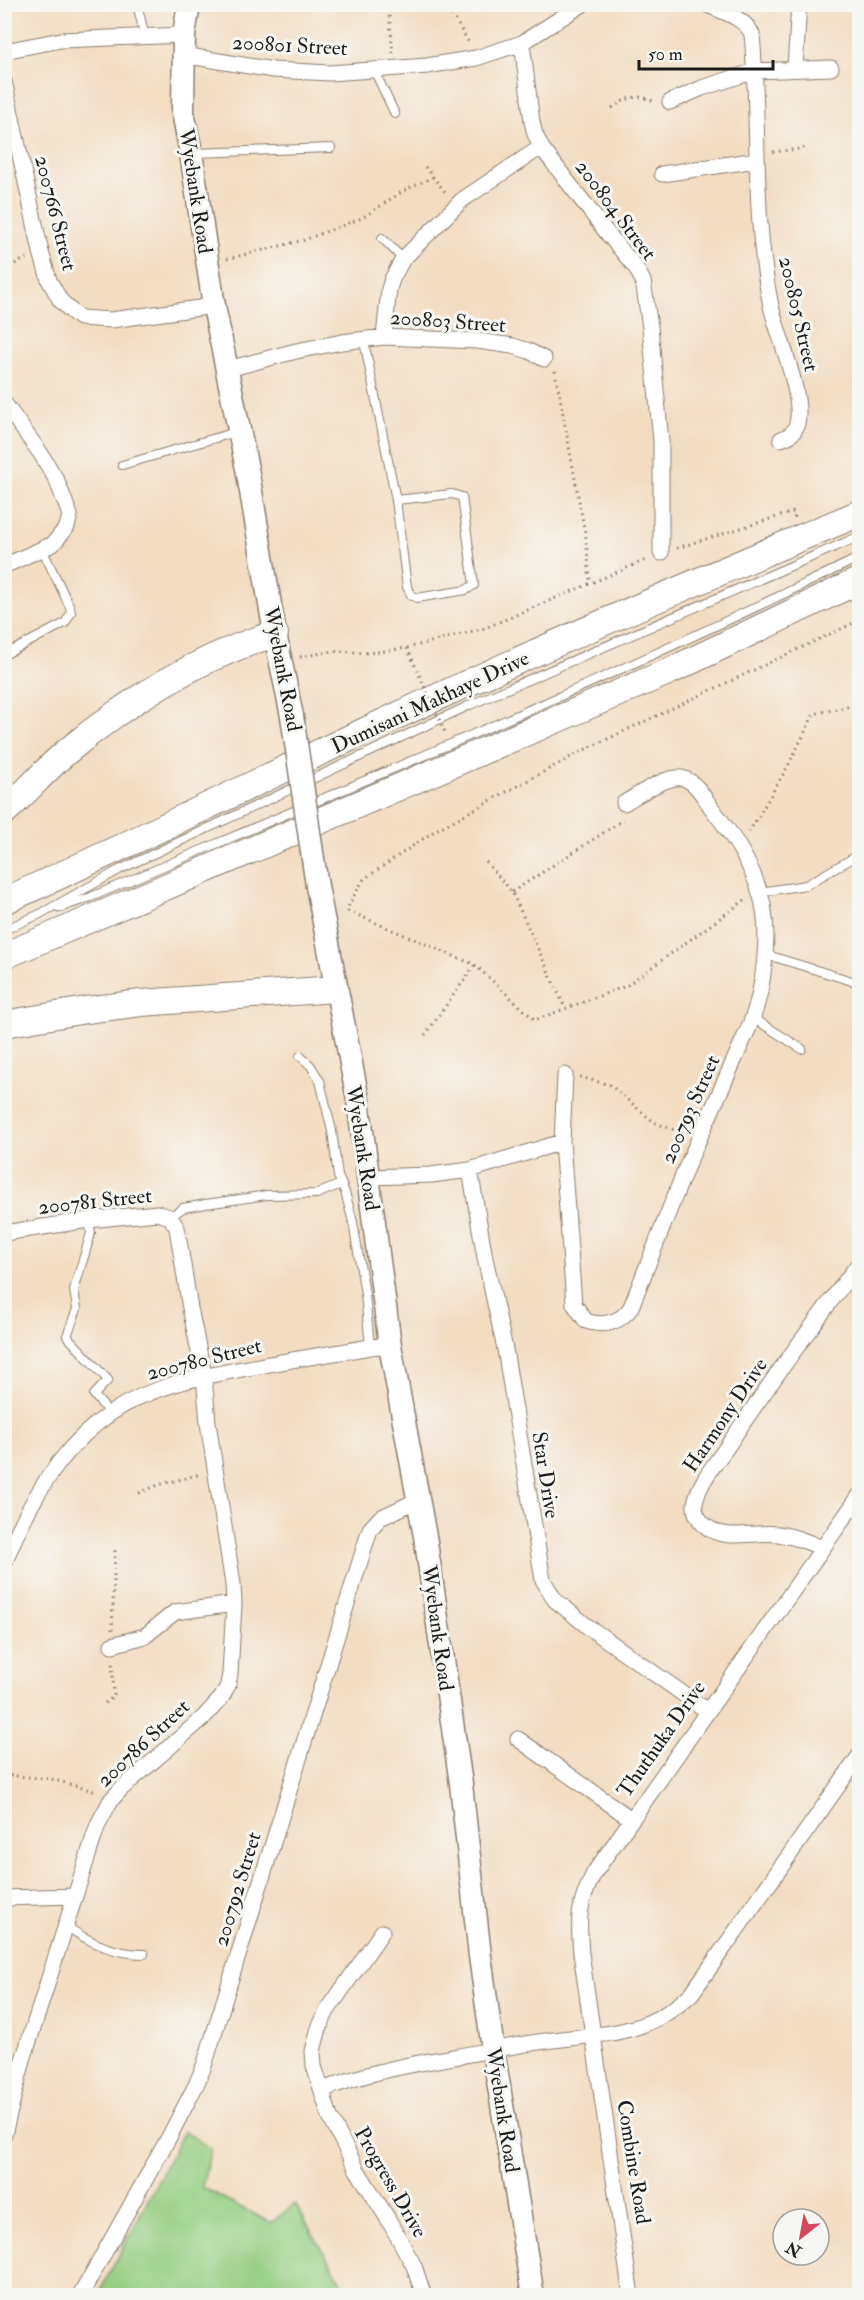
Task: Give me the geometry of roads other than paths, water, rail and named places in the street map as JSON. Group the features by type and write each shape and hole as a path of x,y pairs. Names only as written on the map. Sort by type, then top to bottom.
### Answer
{"main road":[{"name":"Dumisani Makhaye Drive","path":"4,901 132,843 481,677 860,513"},
{"path":"4,956 670,671 860,580"},
{"path":"4,812 64,755 121,711 180,673 216,655 275,634"},
{"path":"4,1024 141,1003 335,988"}],"street":[{"name":"Wyebank Road","path":"189,4 184,45 183,112 214,306 228,369 275,634 292,716 317,886 358,1100 369,1177 380,1346 418,1500 461,1784 480,1956 533,2295"},
{"name":"200801 Street","path":"4,51 61,40 145,37 184,45 273,70 330,73 428,66 476,58 522,43 583,4"},
{"name":"200805 Street","path":"705,4 740,20 749,28 754,71 764,265 771,308 790,368 798,416 795,431 781,439"},
{"path":"795,68 799,4"},
{"name":"200804 Street","path":"522,43 532,122 541,147 636,268 643,281 650,327 661,441 661,553"},
{"path":"670,102 702,88 754,71 831,68"},
{"name":"200766 Street","path":"4,81 49,280 60,300 71,312 80,318 111,320 214,306"},
{"path":"384,337 389,289 403,259 456,206 541,147"},
{"path":"662,174 757,157"},
{"name":"200803 Street","path":"228,369 296,351 384,337 477,341 513,346 530,351 544,359"},
{"path":"4,403 41,454 69,507 70,515 67,527 53,544 4,566"},
{"name":"200793 Street","path":"565,1075 562,1142 574,1304 586,1320 599,1324 621,1320 631,1307 699,1138 753,1018 764,954 765,921 760,892 750,867 718,816 695,786 679,777 661,782 624,804"},
{"path":"369,1177 431,1175 470,1170 562,1142"},
{"name":"Star Drive","path":"470,1170 485,1258 505,1349 543,1580 555,1600 586,1626 706,1710"},
{"name":"200781 Street","path":"4,1233 89,1220 157,1213 170,1217 177,1228 189,1308 204,1376"},
{"name":"Harmony Drive","path":"822,1548 800,1539 777,1534 725,1535 715,1533 697,1516 695,1506 704,1481 760,1398 860,1262"},
{"name":"200780 Street","path":"4,1564 27,1511 46,1481 73,1447 110,1414 167,1386 204,1376 380,1346"},
{"name":"200786 Street","path":"4,2134 23,2060 98,1824 113,1797 204,1718 222,1697 228,1685 234,1604 229,1556 208,1423 204,1376"},
{"name":"Thuthuka Drive","path":"593,2036 578,1919 580,1905 594,1873 706,1710 860,1495"},
{"name":"200792 Street","path":"80,2295 168,2139 204,2066 368,1535 380,1518 418,1500"},
{"path":"112,1645 145,1636 175,1612 234,1604"},
{"path":"518,1739 631,1819"},
{"path":"322,2090 372,2072 494,2050 631,2030 655,2021 680,2005 692,1993 860,1755"},
{"path":"4,1898 75,1896"},
{"name":"Progress Drive","path":"382,1932 327,2011 318,2028 313,2051 314,2066 330,2117 357,2170 414,2266 424,2295"},
{"name":"Combine Road","path":"593,2036 631,2295"}],"lane":[{"path":"137,4 145,37"},
{"path":"374,69 395,114"},
{"path":"191,153 331,148"},
{"path":"382,237 403,259"},
{"path":"364,341 396,500 407,587 411,595 417,598 466,590 474,585 462,497 452,494 396,500"},
{"path":"122,465 239,431"},
{"path":"4,930 40,914 119,870 470,705 860,536"},
{"path":"4,655 65,623 71,613 42,549"},
{"path":"40,914 91,897 538,707 743,614 860,556"},
{"path":"760,892 806,885 860,854"},
{"path":"764,954 852,981"},
{"path":"753,1018 802,1049"},
{"path":"300,1056 311,1066 320,1081 332,1131 338,1176 353,1222 365,1294 380,1346"},
{"path":"170,1217 183,1208 267,1195 317,1194 341,1184"},
{"path":"89,1220 91,1233 75,1290 77,1309 67,1336 108,1380 94,1395 110,1414"},
{"path":"65,1925 115,1950 129,1954 144,1954"}]}
